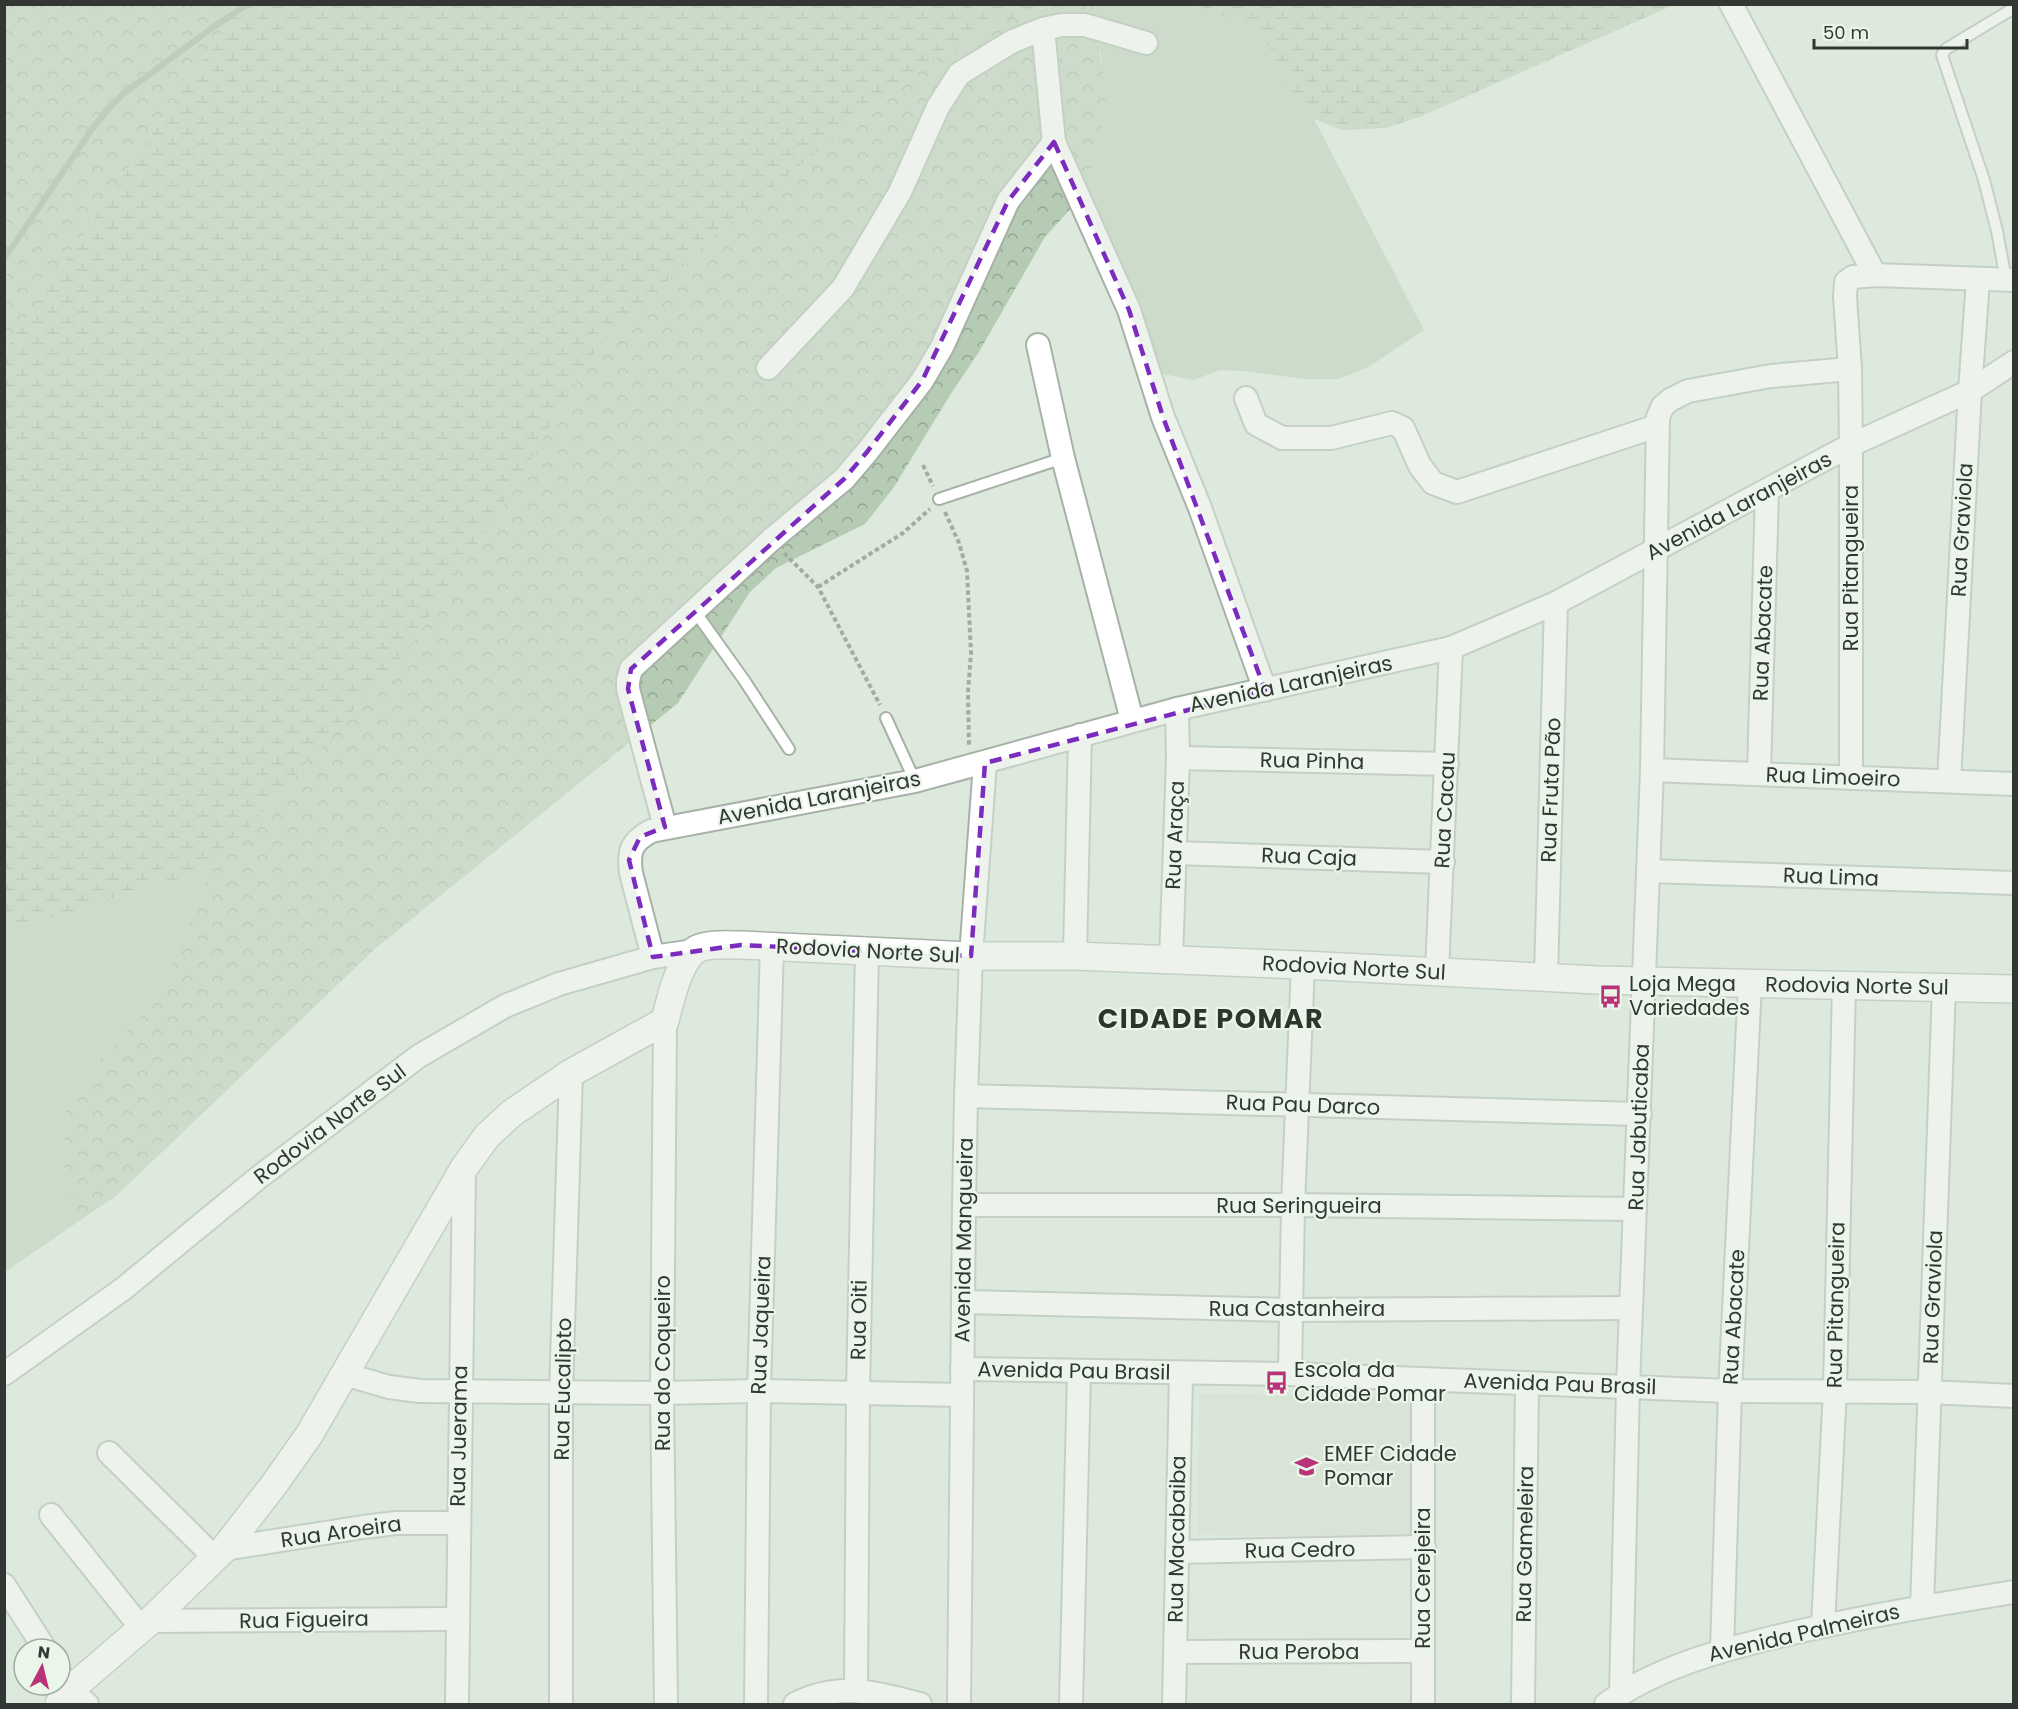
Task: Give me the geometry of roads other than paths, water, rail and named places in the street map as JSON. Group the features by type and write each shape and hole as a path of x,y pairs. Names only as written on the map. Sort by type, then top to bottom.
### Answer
{"street":[{"path":"1731,4 1875,275 2010,280"},
{"path":"768,368 843,288 900,192 938,107 959,74 1013,40 1062,25 1085,25 1146,43"},
{"path":"1043,29 1054,142 1129,310 1163,417 1200,508 1265,690"},
{"path":"665,827 630,699 628,681 632,669 694,609 844,479 922,381 942,347 1008,201 1054,142"},
{"name":"Rua Pitangueira","path":"1851,778 1851,445 1850,369 1845,297 1846,282 1853,277 1875,275"},
{"name":"Rua Graviola","path":"1949,781 1978,280"},
{"path":"1038,345 1063,458 1132,720"},
{"name":"Avenida Laranjeiras","path":"653,957 630,873 629,860 632,847 640,837 651,831 915,781 1132,720 1451,648 1557,603 1851,445 1970,390 2013,362"},
{"path":"1246,398 1256,424 1282,438 1331,438 1392,423 1403,428 1420,466 1433,483 1457,492 1658,421 1663,406 1688,391 1771,376 1850,369"},
{"name":"Rua Jabuticaba","path":"1613,1699 1640,1114 1652,770 1658,421"},
{"name":"Rua Abacate","path":"1759,774 1767,491"},
{"name":"Rua Fruta Pão","path":"1546,977 1557,603"},
{"name":"Rua Cacau","path":"1437,972 1448,764 1451,648"},
{"name":"Rua Araça","path":"1171,960 1178,758 1177,709"},
{"path":"1076,956 1080,735"},
{"name":"Rua Pinha","path":"1178,758 1448,764"},
{"name":"Avenida Mangueira","path":"959,1704 966,1096 971,956 985,763"},
{"name":"Rua Limoeiro","path":"1652,770 2013,784"},
{"name":"Rua Caja","path":"1175,853 1443,862"},
{"name":"Rua Lima","path":"1648,871 2013,883"},
{"name":"Rodovia Norte Sul","path":"4,1374 123,1289 258,1178 419,1056 505,1006 559,984 653,957 719,945 772,946 971,956 1076,956 1303,965 1644,981 2013,989"},
{"name":"Rua Jaqueira","path":"756,1704 759,1391 772,946"},
{"path":"72,1690 146,1625 219,1554 273,1486 309,1435 477,1148 499,1124 571,1073 665,1021 672,992 681,969 694,951"},
{"name":"Rua Oiti","path":"856,1690 858,1392 867,951"},
{"path":"1290,1374 1296,1105 1303,965"},
{"name":"Rua Abacate","path":"1722,1650 1730,1391 1750,984"},
{"name":"Rua Pitangueira","path":"1823,1625 1834,1390 1844,984"},
{"name":"Rua Graviola","path":"1922,1606 1944,987"},
{"name":"Rua do Coqueiro","path":"665,1021 662,1394 666,1704"},
{"name":"Rua Eucalipto","path":"561,1704 561,1392 571,1073"},
{"name":"Rua Pau Darco","path":"966,1096 1640,1114"},
{"name":"Rua Juerama","path":"457,1704 464,1168"},
{"name":"Rua Seringueira","path":"963,1205 1293,1205 1635,1209"},
{"name":"Rua Castanheira","path":"964,1302 1291,1310 1631,1308"},
{"name":"Avenida Pau Brasil","path":"962,1369 1290,1374 1730,1391 1834,1390 2013,1396"},
{"path":"1071,1704 1079,1372"},
{"name":"Rua Macabaiba","path":"1174,1704 1181,1373"},
{"path":"344,1374 402,1389 460,1392 662,1394 759,1391 962,1395"},
{"name":"Rua Cerejeira","path":"1423,1379 1423,1704"},
{"name":"Rua Gameleira","path":"1523,1704 1527,1384"},
{"path":"109,1453 219,1554"},
{"path":"51,1515 146,1625"},
{"name":"Rua Aroeira","path":"219,1554 363,1527 396,1523 458,1523"},
{"name":"Rua Cedro","path":"1177,1552 1424,1547"},
{"path":"4,1585 37,1637"},
{"name":"Avenida Palmeiras","path":"1613,1699 1649,1678 1683,1663 1722,1650 1823,1625 2013,1592"},
{"name":"Rua Figueira","path":"146,1625 457,1618"},
{"name":"Rua Peroba","path":"1174,1652 1423,1651"},
{"path":"795,1704 826,1691 856,1690 920,1704"}],"lane":[{"path":"2010,280 1984,180 1942,55 1946,49 2013,8"},
{"path":"939,499 1063,458"},
{"path":"694,609 789,749"},
{"path":"886,718 915,781"}],"waterway":[{"path":"4,259 92,129 109,108 123,94 248,4"}],"place":[{"name":"Loja Mega Variedades","path":"1611,996"},
{"name":"Escola da Cidade Pomar","path":"1276,1382"},
{"name":"EMEF Cidade Pomar","path":"1306,1466"}],"district":[{"name":"CIDADE POMAR","path":"1211,1019"}]}
